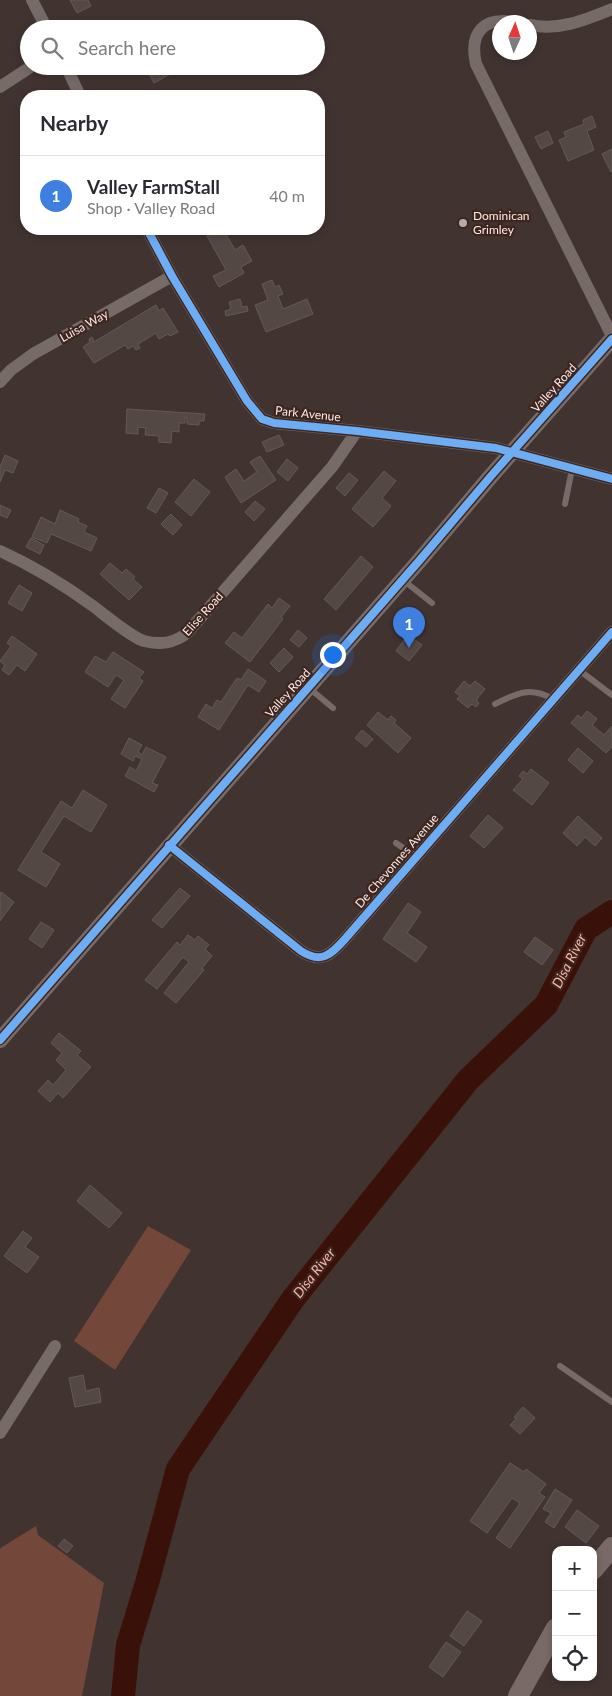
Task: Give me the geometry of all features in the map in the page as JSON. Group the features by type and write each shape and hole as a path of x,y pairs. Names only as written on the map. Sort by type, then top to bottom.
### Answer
{"main road":[{"path":"597,1565 612,1547"},
{"path":"518,1696 552,1635"}],"street":[{"path":"32,0 42,20"},
{"path":"537,27 564,26 612,9"},
{"path":"492,23 482,29 476,36 473,50 476,64 612,338"},
{"path":"0,86 20,74"},
{"path":"70,75 77,90"},
{"name":"Park Avenue","path":"150,235 172,276 258,416 267,421 274,422 496,448 512,452"},
{"name":"Luisa Way","path":"0,382 11,370 33,354 172,276"},
{"name":"Valley Road","path":"0,1040 612,338"},
{"name":"Elise Road","path":"0,551 44,574 138,639 150,642 174,642 187,633 227,588 332,466 358,431"},
{"path":"512,452 612,479"},
{"name":"De Chevonnes Avenue","path":"169,845 301,951 313,957 329,954 339,946 612,632"},
{"path":"0,1433 55,1346"}],"lane":[{"path":"565,504 572,469"},
{"path":"402,579 432,603"},
{"path":"579,670 612,695"},
{"path":"308,687 333,708"},
{"path":"495,704 530,691 545,694 553,699"},
{"path":"396,843 416,857"},
{"path":"560,1366 612,1402"}],"shaded area":[{"path":"148,1226 191,1250 115,1370 74,1341"},
{"path":"36,1526 38,1535 104,1583 82,1696 0,1696 0,1549"}],"building":[{"path":"70,0 88,0 91,6 77,13"},
{"path":"150,75 168,75 154,83"},
{"path":"592,116 596,127 587,131 594,150 568,161 559,140 566,137 564,132 584,124 583,120"},
{"path":"548,131 553,143 541,149 535,137"},
{"path":"612,149 612,172 611,172 602,154"},
{"path":"226,235 235,250 243,245 252,261 241,267 244,273 219,287 213,276 226,270 207,236"},
{"path":"272,280 275,287 279,285 283,294 278,296 283,309 307,299 313,314 266,332 255,305 268,300 262,284"},
{"path":"240,299 242,307 247,306 248,311 226,316 225,311 231,309 229,302"},
{"path":"156,305 159,311 163,308 178,332 170,336 168,334 159,339 156,333 138,344 140,348 136,350 133,346 128,349 125,345 94,363 83,347 90,342 89,339 92,337 94,342"},
{"path":"127,409 205,414 204,421 199,421 199,425 187,424 187,418 185,417 185,423 179,423 179,432 172,431 171,443 159,442 159,436 145,435 146,428 138,427 138,434 126,433"},
{"path":"279,435 284,445 267,452 262,442"},
{"path":"5,455 18,461 13,473 5,470 0,482 0,467"},
{"path":"260,456 276,480 241,503 225,477 236,469 244,481 257,472 250,462"},
{"path":"287,459 298,468 288,481 277,472"},
{"path":"384,471 396,481 382,498 391,506 373,527 352,509"},
{"path":"349,473 358,480 345,496 336,488"},
{"path":"194,479 210,492 191,516 175,502"},
{"path":"159,488 168,493 156,513 147,508"},
{"path":"255,501 265,509 254,521 245,512"},
{"path":"0,505 11,510 7,518 0,515"},
{"path":"60,510 79,519 78,522 87,526 84,532 97,538 91,551 51,534 47,543 32,537 41,517 55,524"},
{"path":"171,514 182,525 173,535 161,524"},
{"path":"31,538 44,545 40,554 26,547"},
{"path":"361,556 373,567 336,610 324,599"},
{"path":"110,563 122,573 126,569 142,587 129,600 100,574"},
{"path":"19,585 32,593 22,611 8,603"},
{"path":"279,598 290,606 281,617 283,619 250,662 225,643 234,632 242,638 268,604 272,608"},
{"path":"298,630 307,638 299,647 290,640"},
{"path":"408,635 422,645 409,661 396,651"},
{"path":"12,636 37,654 25,671 17,665 9,675 2,670 5,665 0,661 11,646 7,643"},
{"path":"284,648 293,657 279,672 270,663"},
{"path":"113,652 144,672 139,678 143,681 125,708 111,699 124,680 116,675 108,687 85,672 95,656 106,662"},
{"path":"248,669 266,681 259,692 248,685 219,730 198,717 206,704 212,708 217,700 221,702 237,678 241,680"},
{"path":"464,681 470,686 475,681 485,689 476,700 479,703 476,707 472,704 468,708 457,699 460,696 455,692"},
{"path":"587,711 597,719 592,725 604,735 612,726 612,747 606,753 571,723 578,715 581,718"},
{"path":"378,712 388,720 391,716 396,720 394,723 411,738 398,753 367,725"},
{"path":"362,730 373,739 366,747 355,738"},
{"path":"129,738 142,745 138,752 142,755 146,747 166,757 152,783 158,785 154,792 125,776 130,767 136,771 142,759 135,756 133,761 121,754"},
{"path":"578,748 593,761 583,773 568,760"},
{"path":"531,769 549,783 532,805 513,790 523,779 519,776 523,771 527,774"},
{"path":"83,790 107,805 91,832 64,816 41,852 60,864 46,887 18,870 61,801 72,808"},
{"path":"488,815 503,828 484,848 470,836"},
{"path":"578,816 602,838 595,846 585,837 577,846 563,833"},
{"path":"180,888 190,896 162,928 152,920"},
{"path":"0,893 14,902 0,921"},
{"path":"408,903 421,912 407,933 427,947 416,962 383,939"},
{"path":"41,922 54,930 42,948 29,939"},
{"path":"188,935 195,940 198,936 209,945 205,949 212,956 202,968 204,970 176,1003 164,993 189,962 183,957 157,989 145,980 177,942 180,945"},
{"path":"535,937 553,950 542,965 524,952"},
{"path":"59,1033 81,1051 77,1055 91,1067 63,1098 58,1093 50,1102 38,1091 48,1080 53,1085 66,1070 56,1060 62,1053 51,1043"},
{"path":"90,1185 122,1213 109,1228 77,1201"},
{"path":"23,1231 32,1238 25,1247 39,1257 27,1273 4,1256"},
{"path":"83,1375 86,1391 99,1388 101,1402 75,1407 69,1378"},
{"path":"523,1407 535,1418 520,1434 510,1425"},
{"path":"510,1463 524,1472 526,1469 546,1484 539,1493 545,1497 510,1548 496,1538 520,1503 512,1498 487,1533 470,1521"},
{"path":"555,1489 572,1500 554,1528 545,1522 551,1513 543,1509"},
{"path":"577,1510 599,1526 586,1543 565,1527"},
{"path":"64,1539 73,1546 67,1553 58,1546"},
{"path":"467,1611 482,1621 464,1646 450,1636"},
{"path":"446,1642 461,1652 443,1677 429,1667"}],"waterway":[{"name":"Disa River","path":"123,1696 128,1645 178,1469 293,1299 468,1080 546,1005 586,929 612,912"}],"cycle path":[{"path":"150,235 172,276 247,401 262,419 274,423 496,448 612,479"},
{"path":"0,1040 612,339"},
{"path":"169,845 301,951 314,957 325,956 345,939 612,632"}],"place":[{"name":"Dominican Grimley","path":"463,223"},
{"name":"Valley FarmStall","path":"409,648"}]}
